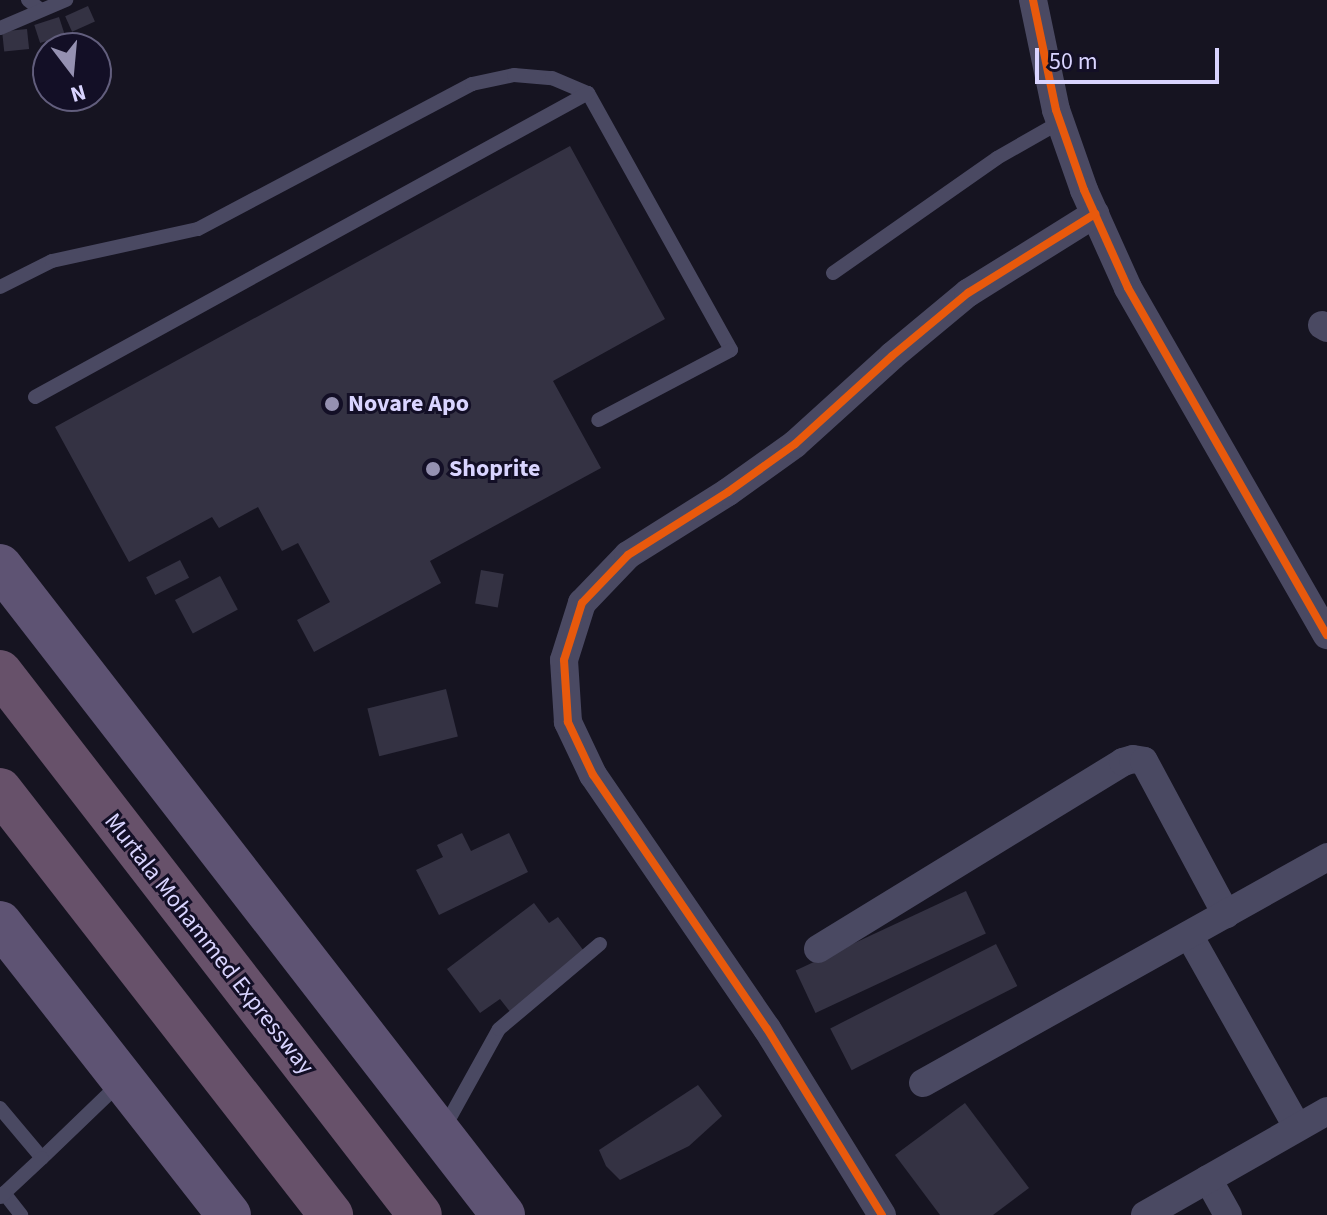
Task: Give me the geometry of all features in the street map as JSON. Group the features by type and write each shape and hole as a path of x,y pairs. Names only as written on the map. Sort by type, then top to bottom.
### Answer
{"highway":[{"name":"Murtala Mohammed Expressway","path":"0,672 420,1215"},
{"path":"0,790 331,1215"}],"main road":[{"path":"0,566 503,1215"},
{"path":"0,923 229,1215"}],"street":[{"path":"1033,0 1060,122 1095,214 1128,288 1327,635"},
{"path":"882,1215 836,1137 593,775 568,722 564,660 582,603 628,555 728,492 795,444 892,356 968,293 1095,214"},
{"path":"818,949 1123,762 1133,759 1144,761 1226,914"},
{"path":"923,1083 1327,857"},
{"path":"1189,935 1297,1127"},
{"path":"1145,1215 1327,1111"},
{"path":"1208,1179 1228,1215"}],"lane":[{"path":"28,0 41,10"},
{"path":"0,28 66,0"},
{"path":"0,287 52,261 198,229 472,84 514,75 552,78 588,93 731,350 598,420"},
{"path":"35,397 588,93"},
{"path":"833,273 997,158 1060,122"},
{"path":"440,1136 499,1029 600,944"},
{"path":"21,1215 2,1195 123,1080"},
{"path":"0,1108 42,1158"}],"building":[{"path":"88,6 95,22 72,32 65,16"},
{"path":"59,17 64,32 37,32 34,25"},
{"path":"27,29 29,49 4,52 2,32"},
{"name":"Novare Apo","path":"570,146 665,319 553,381 601,468 430,561 441,583 314,652 297,620 330,602 298,543 282,551 258,507 219,528 212,517 129,562 55,427"},
{"path":"180,560 189,578 155,595 146,577"},
{"path":"481,570 504,574 498,607 475,603"},
{"path":"220,576 238,610 193,633 175,600"},
{"path":"446,689 458,737 379,756 367,709"},
{"path":"462,833 471,851 509,833 528,872 439,915 416,870 443,857 437,845"},
{"path":"966,891 986,934 815,1013 796,970"},
{"path":"534,903 549,923 558,917 587,955 511,1013 500,999 480,1013 447,969"},
{"path":"996,944 1017,986 852,1070 830,1028"},
{"path":"698,1085 722,1116 689,1146 620,1180 606,1166 599,1150"},
{"path":"965,1103 1029,1188 993,1215 940,1215 895,1155"}],"cycle path":[{"path":"1033,0 1056,110 1084,190 1128,288 1327,635"},
{"path":"882,1215 767,1029 593,775 568,722 564,660 582,603 628,555 728,492 795,444 892,356 968,293 1095,214"}],"place":[{"name":"Novare Apo","path":"332,404"},
{"name":"Shoprite","path":"433,469"}]}
